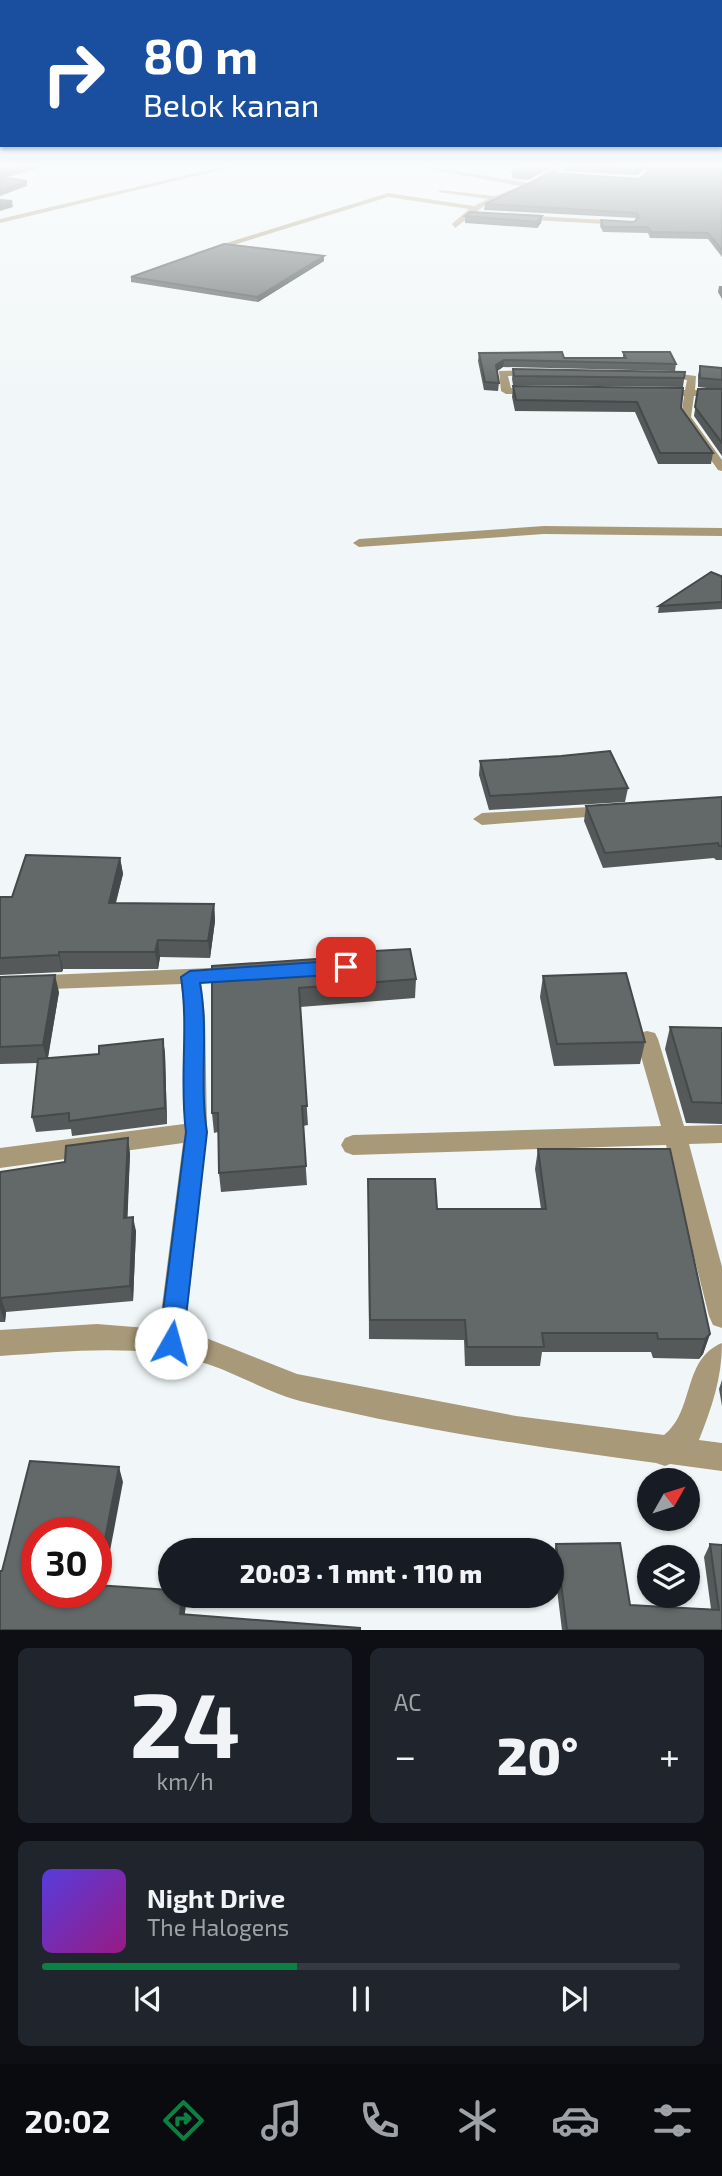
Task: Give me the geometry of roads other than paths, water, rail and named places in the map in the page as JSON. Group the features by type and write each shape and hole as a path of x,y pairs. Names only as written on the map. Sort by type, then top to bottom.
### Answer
{"street":[{"path":"189,257 230,242"},
{"path":"223,244 246,248"},
{"path":"509,407 504,372 550,372"},
{"path":"654,375 692,378 686,417 722,468"},
{"path":"506,391 545,392"},
{"path":"649,393 722,393"},
{"path":"359,543 544,530 722,532"},
{"path":"482,819 629,809"},
{"path":"0,984 255,973"},
{"path":"171,1343 196,1132 193,1111 195,1005 190,977"},
{"path":"647,1039 676,1134 722,1316"},
{"path":"0,1157 196,1132"},
{"path":"353,1145 722,1134"},
{"path":"0,1343 97,1337 171,1343 201,1349 297,1387 516,1430 665,1452 722,1457"},
{"path":"665,1452 687,1435 691,1414 699,1404 704,1373 722,1356"}]}
